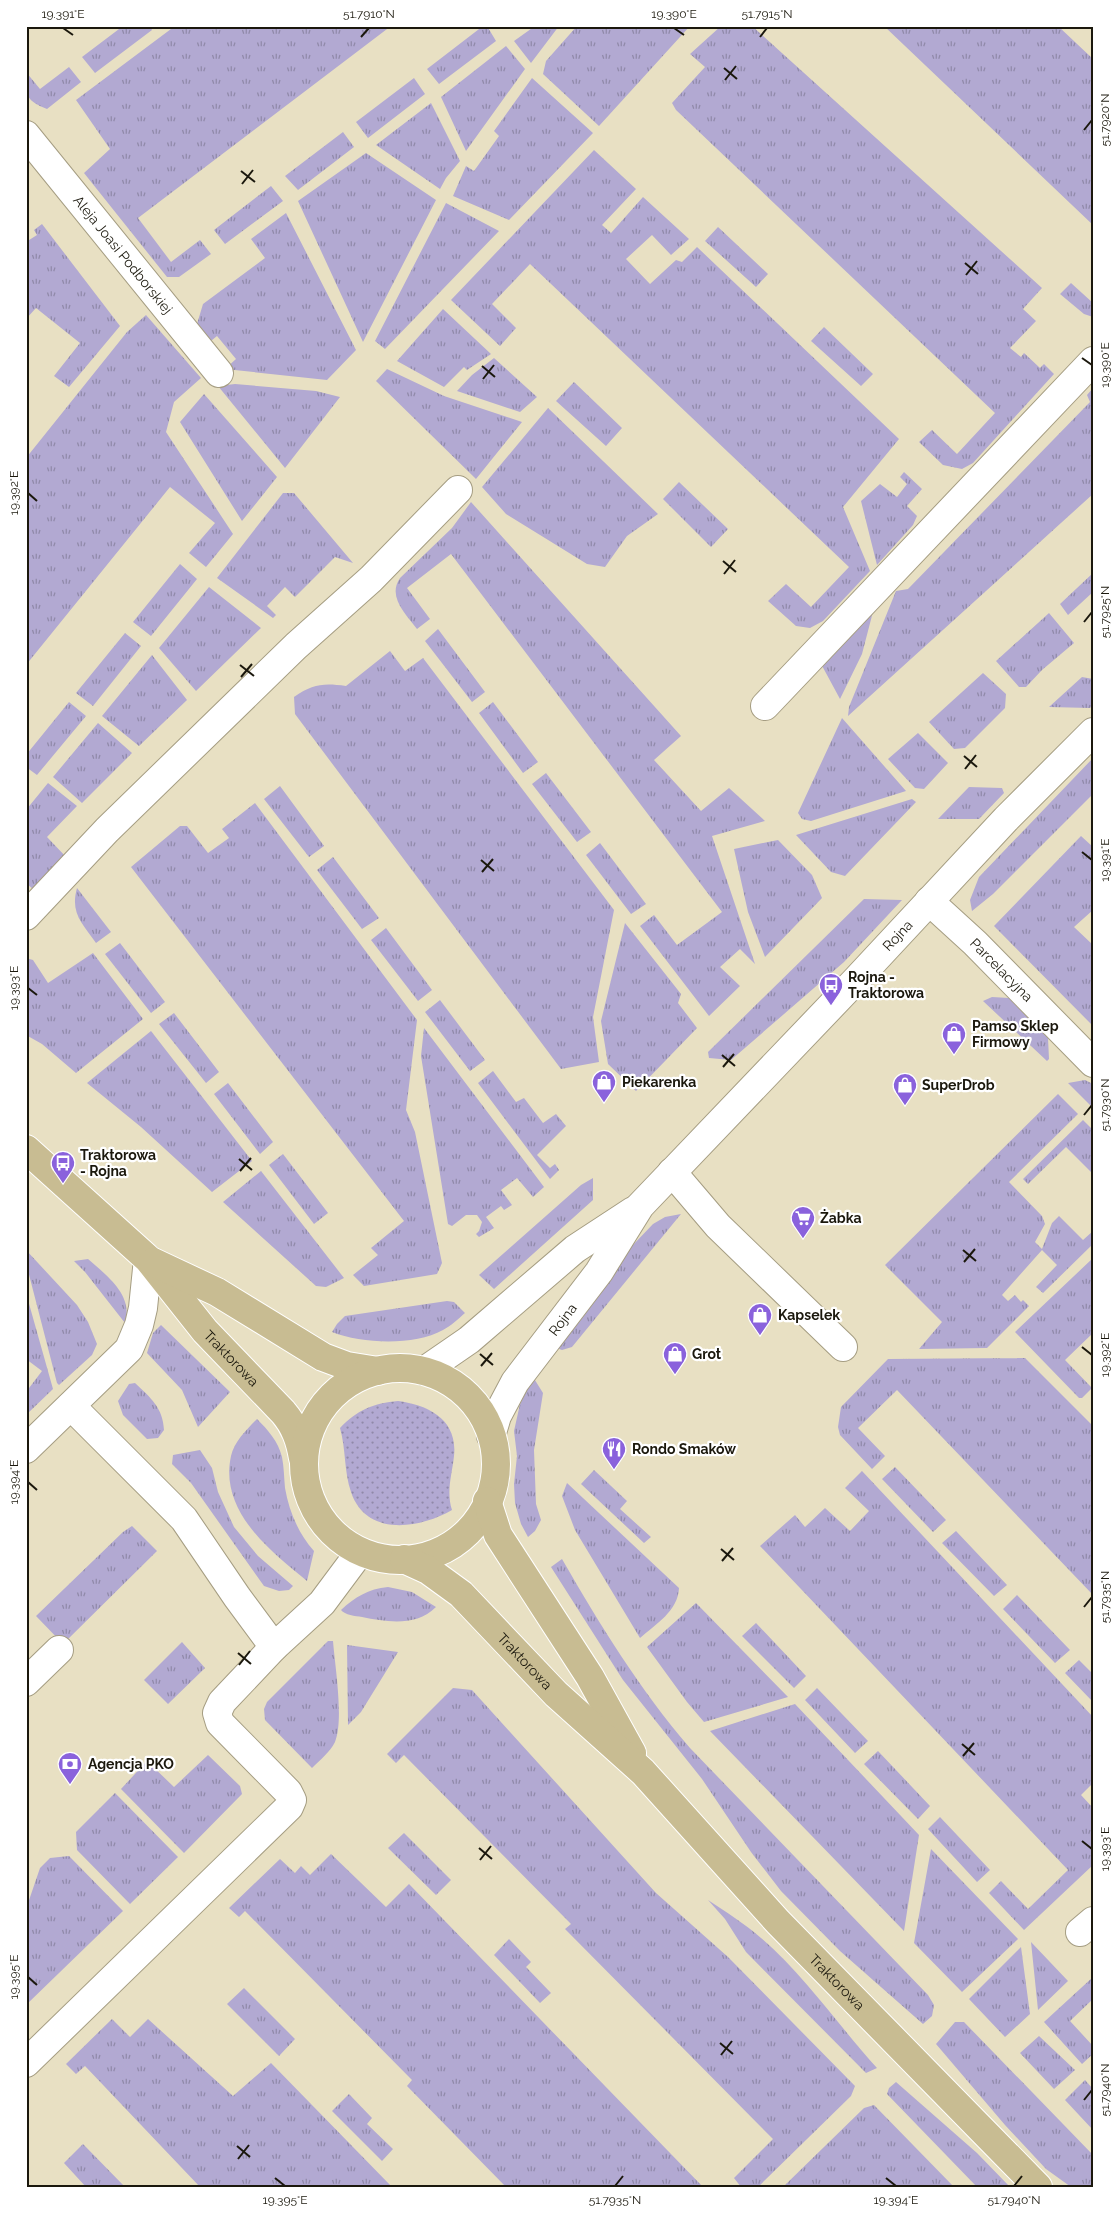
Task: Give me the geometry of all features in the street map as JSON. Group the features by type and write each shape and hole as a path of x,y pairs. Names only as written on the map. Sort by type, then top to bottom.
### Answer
{"main road":[{"name":"Traktorowa","path":"26,1149 148,1259 205,1331 236,1365 268,1395 292,1424 299,1439 304,1462"},
{"name":"Traktorowa","path":"148,1259 218,1292 323,1357 355,1368 378,1371"},
{"path":"396,1368 424,1371 446,1380 466,1395 481,1414 491,1436 495,1451 495,1473 487,1501 475,1522 449,1546 427,1555 404,1559 381,1558 360,1552 335,1535 321,1519 308,1492 304,1462 310,1431 325,1404 349,1383 378,1371 396,1368"},
{"name":"Traktorowa","path":"487,1501 498,1535 590,1677 642,1772"},
{"name":"Traktorowa","path":"404,1559 428,1570 461,1594 556,1694 642,1772 784,1928 1038,2187"}],"street":[{"name":"Aleja Joasi Podborskiej","path":"26,135 219,373"},
{"path":"765,706 1093,361"},
{"path":"26,916 107,830 296,646 371,579 458,490"},
{"name":"Rojna","path":"491,1436 497,1416 515,1382 599,1272 640,1206 1045,778 1093,732"},
{"name":"Parcelacyjna","path":"929,901 975,943 1093,1062"},
{"path":"672,1172 718,1226 843,1348"},
{"name":"Rojna","path":"424,1371 468,1340 575,1249 640,1206"},
{"path":"26,1449 129,1350 139,1325 143,1308 148,1259"},
{"path":"70,1406 184,1519 237,1597 274,1647"},
{"path":"26,2063 289,1807 292,1800 288,1792 220,1723 217,1713 222,1702 274,1647 322,1603 360,1552"},
{"path":"26,1682 59,1650"}],"green space":[{"path":"123,26 150,26 152,30 95,73 82,57"},
{"path":"175,26 391,26 138,218 171,262 200,240 211,254 179,277 167,277 84,173 110,149 76,100"},
{"path":"483,26 487,26 496,41 439,84 427,69"},
{"path":"535,26 559,26 531,63 514,41"},
{"path":"577,26 690,26 599,126 543,74 546,61"},
{"path":"721,26 752,26 1042,288 1023,309 1036,321 1010,348 1021,357 1024,353 1040,368 1044,364 1054,374 973,463 962,469 943,465 919,442 932,430 957,454 995,413 676,110 672,103 705,67 690,54"},
{"path":"884,26 1058,26 1093,59 1093,225"},
{"path":"506,46 525,69 466,151 441,97"},
{"path":"69,67 81,82 47,109 30,99 27,91 26,72 40,89"},
{"path":"414,78 425,94 368,138 356,122"},
{"path":"532,78 593,133 509,220 453,196 466,166 474,171 499,136 494,131"},
{"path":"431,103 460,161 446,178 440,189 376,145"},
{"path":"343,132 354,147 298,190 285,176"},
{"path":"594,150 636,189 602,225 611,233 643,197 689,239 671,255 652,235 626,259 650,284 676,260 682,262 697,247 899,439 843,507 870,571 823,621 810,628 796,626 768,601 786,584 811,607 849,567 530,264 492,304 516,328 500,346 451,300"},
{"path":"366,153 436,200 363,342 298,201"},
{"path":"271,186 283,201 225,244 214,230"},
{"path":"446,203 499,231 385,349 375,341"},
{"path":"286,213 356,350 327,380 225,369 236,359 217,336 206,345 197,324 203,304 265,258 251,239"},
{"path":"42,224 120,326 69,387 54,376 80,343 36,308 26,319 26,242 37,235 34,230"},
{"path":"718,227 768,274 756,287 705,241"},
{"path":"1071,283 1093,303 1093,317 1084,314 1060,294"},
{"path":"443,309 491,354 467,370 464,367 444,387 397,361"},
{"path":"146,315 201,378 174,402 166,432 233,534 206,567 189,553 215,523 170,487 26,665 26,458 127,332"},
{"path":"824,327 873,374 861,386 811,341"},
{"path":"494,358 537,397 520,412 457,391 472,375"},
{"path":"387,369 444,396 522,422 476,479 376,381"},
{"path":"574,382 622,428 606,446 556,401"},
{"path":"235,384 316,391 340,397 285,468 218,386"},
{"path":"1093,388 1093,494 848,716 849,707 896,591 908,589 1090,402 1087,395"},
{"path":"204,394 277,477 242,521 180,422"},
{"path":"548,408 658,514 627,536 605,567 587,564 506,514 482,487"},
{"path":"904,472 922,489 907,506 917,516 913,525 877,565 861,501 880,484 897,497 907,484 900,477"},
{"path":"679,482 728,529 711,547 663,499"},
{"path":"283,493 294,493 353,563 335,557 295,597 285,587 267,606 276,615 273,618 217,578"},
{"path":"471,502 681,736 654,760 701,811 729,788 765,821 712,836 755,964 740,949 720,967 740,986 709,1016 640,926 654,915 677,945 722,912 451,554 407,588 430,619 417,629 403,611 397,599 397,585 400,578 452,528"},
{"path":"180,564 197,579 151,636 133,622"},
{"path":"1093,573 1093,592 1068,615 1060,604"},
{"path":"209,587 261,628 196,691 159,648"},
{"path":"875,604 862,654 840,699 820,662"},
{"path":"1049,613 1074,643 1042,670 1026,687 1019,687 996,661"},
{"path":"438,629 485,692 472,702 425,641"},
{"path":"125,633 141,646 93,706 76,693"},
{"path":"390,651 405,671 423,658 614,910 593,1017 599,1062 561,1069 295,714 294,697 313,687 346,686"},
{"path":"152,655 187,700 139,746 102,716"},
{"path":"983,673 1006,694 1005,708 965,748 954,749 929,722"},
{"path":"1082,677 1093,679 1093,705 1090,708 1049,707"},
{"path":"69,702 86,716 37,775 26,767 26,755"},
{"path":"493,702 538,762 523,773 479,713"},
{"path":"842,718 906,791 811,821 802,819 798,813"},
{"path":"98,723 132,753 82,803 53,777"},
{"path":"918,733 948,763 924,789 915,788 888,759"},
{"path":"1093,758 1093,794 993,894 972,911 970,900 979,877"},
{"path":"546,773 591,832 577,842 532,784"},
{"path":"48,783 77,806 47,837 67,858 34,890 26,883 26,810"},
{"path":"280,786 324,846 309,857 264,799"},
{"path":"969,787 1002,788 1004,793 979,819 938,819"},
{"path":"912,799 916,802 845,876 831,872 796,835"},
{"path":"255,803 417,1020 406,1110 415,1132 442,1263 437,1274 364,1286 353,1275 378,1255 371,1248 404,1221 131,867 180,826 187,826 208,853 229,838 222,829"},
{"path":"1081,836 1093,847 1093,910 1074,927 1093,945 1093,1026 994,926"},
{"path":"778,840 812,875 822,898 765,957 748,912 734,849"},
{"path":"600,843 646,904 631,914 586,855"},
{"path":"333,857 379,918 362,929 317,870"},
{"path":"77,888 111,932 96,943 76,911 75,897"},
{"path":"864,899 902,900 844,962 731,1060 709,1058 708,1052"},
{"path":"625,923 681,994 678,1003 697,1028 636,1091 608,1064 601,1021"},
{"path":"386,928 432,990 418,1001 371,940"},
{"path":"120,943 165,1002 151,1013 105,954"},
{"path":"93,953 143,1019 76,1073 42,1044 26,1035 26,958 33,960 48,983"},
{"path":"992,997 1009,998 1048,1038 1049,1059 1047,1061 983,1001"},
{"path":"440,1000 485,1060 470,1071 425,1012"},
{"path":"174,1013 219,1072 206,1083 159,1024"},
{"path":"424,1028 544,1187 533,1197 517,1178 501,1190 512,1205 504,1210 501,1206 486,1217 494,1228 479,1237 476,1234 482,1222 477,1215 466,1215 452,1226 448,1224 421,1056"},
{"path":"151,1031 252,1161 212,1192 141,1127 87,1083"},
{"path":"493,1071 516,1102 524,1098 543,1123 556,1114 566,1126 537,1155 550,1168 555,1164 559,1170 550,1179 478,1083"},
{"path":"1085,1080 1093,1084 1093,1108 1068,1083"},
{"path":"228,1083 273,1142 260,1154 214,1094"},
{"path":"1058,1094 1078,1114 1009,1182 1042,1216 1045,1224 1035,1242 1042,1249 1052,1223 1059,1216 1083,1240 1093,1231 1093,1244 1043,1293 1036,1287 1057,1265 1042,1250 1002,1295 1008,1301 1015,1295 1021,1302 1023,1300 1029,1306 987,1348 919,1349 942,1322 885,1265"},
{"path":"1083,1120 1093,1130 1093,1174 1066,1147 1028,1184 1023,1179"},
{"path":"283,1154 328,1213 314,1224 269,1165"},
{"path":"261,1171 344,1278 326,1287 316,1286 223,1202"},
{"path":"593,1178 593,1200 494,1289 479,1275 581,1185"},
{"path":"681,1214 572,1347 562,1350 554,1347 632,1246 653,1224 665,1217"},
{"path":"26,1250 77,1305 88,1322 97,1344 92,1355 59,1385 26,1263"},
{"path":"1093,1258 1093,1333 1065,1360 1092,1388 1082,1398 1079,1398 1015,1332"},
{"path":"88,1259 117,1286 126,1303 125,1323 85,1272 74,1261"},
{"path":"26,1293 53,1389 26,1415 26,1392 42,1371 26,1359"},
{"path":"447,1301 454,1302 465,1313 443,1330 418,1339 388,1342 373,1341 332,1332 345,1316"},
{"path":"161,1325 230,1392 198,1427 182,1390 147,1353 153,1333"},
{"path":"1025,1358 1093,1426 1093,1595 897,1390 858,1428 885,1456 872,1469 840,1435 838,1427 841,1407 888,1359"},
{"path":"533,1377 543,1393 534,1450 536,1504 541,1520 535,1531 528,1537 521,1524 515,1503 514,1484 517,1456 514,1431 520,1404"},
{"path":"135,1383 159,1409 164,1430 158,1438 147,1439 123,1415 118,1401 129,1384"},
{"path":"398,1401 420,1406 439,1416 451,1433 454,1443 449,1490 452,1510 439,1517 409,1525 381,1522 368,1516 358,1506 349,1484 340,1428 353,1416 366,1408"},
{"path":"257,1419 278,1446 282,1457 285,1488 289,1505 303,1537 314,1551 307,1581 278,1557 251,1528 240,1512 233,1495 229,1476 231,1456 241,1436"},
{"path":"200,1450 212,1468 218,1492 234,1527 258,1556 293,1586 289,1590 279,1591 264,1586 191,1483 172,1464 173,1455"},
{"path":"895,1467 946,1520 933,1532 882,1479"},
{"path":"594,1470 627,1501 620,1509 651,1537 644,1543 581,1484"},
{"path":"862,1471 1093,1717 1093,1783 1081,1795 1093,1808 1093,1865 1024,1930 989,1893 1001,1881 1028,1909 1068,1870 760,1546 795,1515 805,1527 825,1508 850,1531 869,1511 845,1488"},
{"path":"567,1483 679,1588 675,1604 659,1622 640,1638 575,1530 562,1496"},
{"path":"132,1526 157,1551 63,1644 36,1616 123,1532"},
{"path":"956,1531 1007,1585 994,1596 942,1543"},
{"path":"562,1559 591,1608 638,1680 690,1748 928,1995 934,2005 932,2016 923,2024 840,1951 781,1891 751,1852 702,1779 623,1680 551,1567"},
{"path":"388,1587 412,1592 436,1607 420,1618 401,1621 353,1616 341,1610 362,1594"},
{"path":"1017,1595 1070,1650 1055,1663 1003,1609"},
{"path":"696,1603 788,1697 704,1722 647,1647"},
{"path":"756,1623 806,1676 794,1688 742,1636"},
{"path":"328,1641 333,1641 339,1707 338,1732 335,1742 325,1756 312,1768 265,1720 264,1709 267,1702"},
{"path":"182,1642 205,1668 168,1704 144,1680"},
{"path":"347,1645 398,1652 361,1712 348,1725"},
{"path":"1079,1660 1093,1674 1093,1702 1065,1673"},
{"path":"453,1688 472,1690 656,1893 728,1957 855,2086 851,2096 758,2187 741,2187 734,2178 773,2139 565,1929 571,1924 404,1755 396,1763 387,1754"},
{"path":"817,1688 868,1741 855,1753 805,1700"},
{"path":"795,1704 919,1835 904,1931 710,1731"},
{"path":"878,1751 930,1806 918,1819 864,1764"},
{"path":"208,1755 240,1786 242,1794 184,1853 121,1789 147,1761 174,1787"},
{"path":"115,1793 178,1857 130,1904 77,1850 76,1832"},
{"path":"940,1817 990,1870 977,1882 928,1829"},
{"path":"404,1833 451,1880 436,1895 388,1848"},
{"path":"931,1849 1018,1939 962,1992 914,1943"},
{"path":"331,1854 386,1907 409,1884 703,2187 506,2187 407,2086 412,2080 245,1911 239,1917 229,1908 280,1859 295,1873 301,1866 310,1875"},
{"path":"69,1856 123,1911 26,2005 26,1909 40,1868 50,1858"},
{"path":"708,1900 735,1918 777,1953 807,1984 877,2068 866,2073 746,1952 725,1919"},
{"path":"509,1939 531,1962 526,1967 551,1993 540,2003 494,1955"},
{"path":"1031,1942 1068,1981 1038,2010"},
{"path":"1021,1947 1030,2014 1005,2037 969,1999"},
{"path":"1093,1977 1093,1999 1070,2021 1093,2046 1093,2054 1082,2064 1044,2022"},
{"path":"244,1988 295,2039 279,2056 227,2004"},
{"path":"112,2019 130,2037 148,2019 233,2096 271,2063 392,2187 200,2187 85,2066 76,2074 66,2064"},
{"path":"955,2022 964,2022 1093,2155 1093,2187 1071,2187 1046,2169 1005,2125 936,2044"},
{"path":"1039,2036 1075,2070 1054,2089 1020,2053"},
{"path":"1085,2080 1093,2089 1093,2130 1065,2100"},
{"path":"896,2082 977,2153 1010,2187 977,2187 887,2094 889,2088"},
{"path":"349,2094 372,2118 367,2124 393,2149 382,2161 332,2111"},
{"path":"874,2105 954,2187 783,2187 864,2108"},
{"path":"83,2144 125,2187 86,2187 64,2163"}],"place":[{"name":"Rojna - Traktorowa","path":"831,1006"},
{"name":"Pamso Sklep Firmowy","path":"954,1055"},
{"name":"Piekarenka","path":"604,1103"},
{"name":"SuperDrob","path":"905,1106"},
{"name":"Traktorowa - Rojna","path":"63,1184"},
{"name":"Żabka","path":"803,1239"},
{"name":"Kapselek","path":"760,1336"},
{"name":"Grot","path":"675,1375"},
{"name":"Rondo Smaków","path":"614,1470"},
{"name":"Agencja PKO","path":"70,1785"}]}
